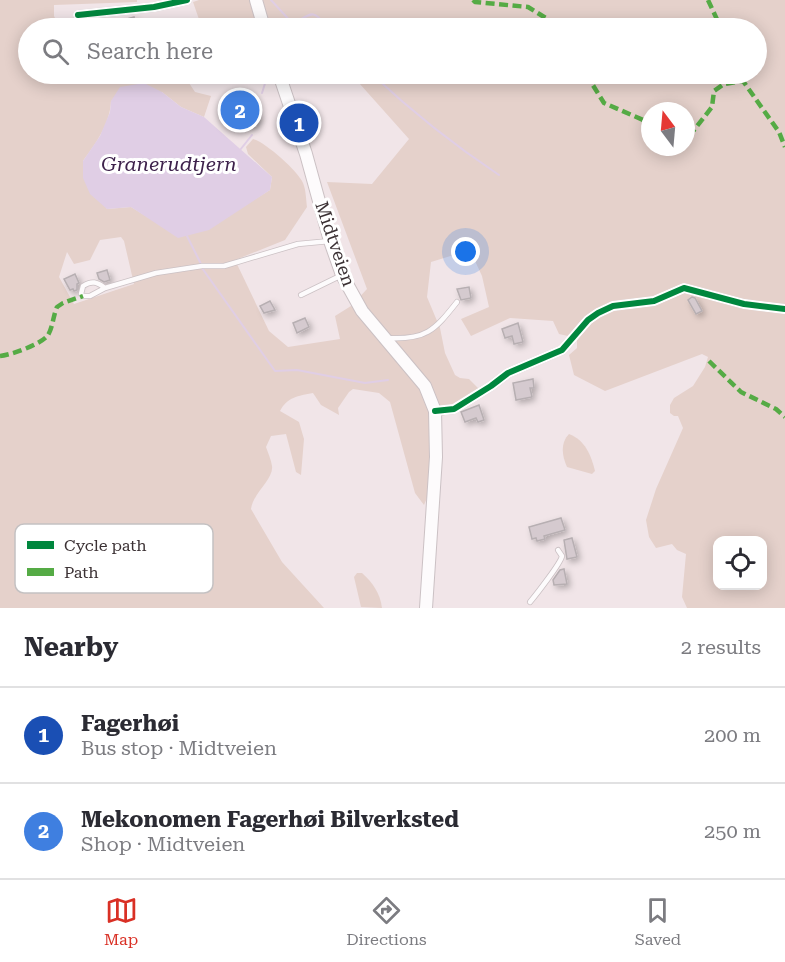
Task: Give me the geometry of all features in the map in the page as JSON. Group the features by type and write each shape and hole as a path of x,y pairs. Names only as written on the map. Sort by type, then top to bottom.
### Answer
{"main road":[{"path":"256,0 261,18"},
{"name":"Midtveien","path":"282,84 342,275 362,311 421,380 435,411 436,457 426,608"}],"street":[{"path":"78,15 154,7 187,0"},
{"path":"435,411 454,409 508,373 562,350 588,320 613,306 654,301 684,288 752,306 785,309"}],"lane":[{"path":"105,288 92,282 83,286 81,294 90,296 105,288 156,273 202,266 224,266 298,244 330,242"},
{"path":"301,295 342,275"},
{"path":"385,339 407,339 428,332 439,325 457,302"},
{"path":"530,602 561,561 562,556 558,550"}],"shaded area":[{"path":"0,0 137,0 137,2 54,5 55,18 18,18 18,84 190,84 195,92 211,96 204,117 181,107 162,92 111,101 105,125 83,161 107,209 131,207 154,221 252,201 270,190 272,177 248,154 246,147 253,139 273,151 295,171 304,186 307,207 285,240 235,260 269,331 288,347 340,339 335,316 351,306 367,289 327,182 372,184 409,139 360,84 767,84 767,18 199,18 193,2 199,0 785,0 785,608 687,608 682,597 686,554 677,550 672,544 656,548 649,537 646,520 656,489 683,428 678,416 670,413 670,405 674,398 693,386 705,367 708,357 702,354 605,391 574,375 569,355 577,348 577,338 559,334 553,321 510,318 471,336 461,319 489,307 482,276 470,250 431,262 427,297 440,328 445,353 455,375 469,379 478,388 477,397 459,409 440,417 440,467 424,505 415,493 390,402 379,393 353,389 338,408 339,415 321,405 313,393 298,396 290,400 280,411 299,422 304,439 301,475 296,472 286,434 271,436 266,447 272,463 272,471 255,497 251,509 282,562 324,608 0,608","holes":["121,237 124,241 134,284 74,304 59,277 67,252 74,264 90,260 100,240"]},
{"path":"569,434 579,440 592,459 595,471 592,474 567,467 563,450 564,441"},
{"path":"357,573 362,573 373,585 382,608 361,607 354,577"}],"water":[{"name":"Granerudtjern","path":"146,84 162,92 181,107 204,117 272,177 270,190 209,230 178,238 131,207 107,209 90,194 83,178 83,161 100,136 110,112 111,101 120,87"}],"building":[{"path":"237,93 250,101 246,110 260,116 255,127 223,114 227,102 231,102"},
{"path":"107,270 110,280 104,282 99,279 97,273"},
{"path":"75,274 79,283 77,290 74,291 70,290 64,279"},
{"path":"469,287 471,298 461,300 457,289"},
{"path":"695,298 702,311 696,314 688,300"},
{"path":"270,301 275,310 264,313 260,306"},
{"path":"305,318 309,327 297,333 293,323"},
{"path":"518,323 523,342 514,344 512,336 505,338 502,329"},
{"path":"533,379 534,388 530,388 532,397 516,400 513,383"},
{"path":"479,405 484,420 478,422 476,418 465,422 461,412"},
{"path":"561,518 565,530 544,536 545,539 537,541 536,538 532,539 529,527"},
{"path":"572,538 577,557 567,559 564,540"},
{"path":"564,569 567,584 554,585 553,580 560,570"}],"waterway":[{"path":"271,0 288,18"},
{"path":"304,18 313,14 319,18"},
{"path":"262,93 265,84"},
{"path":"383,84 433,127 499,175"},
{"path":"240,150 252,135"},
{"path":"187,236 201,264"},
{"path":"202,268 275,371 297,370 365,383 388,380"}],"marked path":[{"path":"473,0 528,7 546,18"},
{"path":"708,0 716,18"},
{"path":"592,84 604,103 641,119"},
{"path":"695,129 712,107 714,91 724,84"},
{"path":"745,84 779,132 785,147"},
{"path":"0,356 40,342 50,332 57,307 83,296"},
{"path":"709,361 741,392 776,409 785,417"}],"cycle path":[{"path":"78,15 154,7 187,0"},
{"path":"435,411 454,409 508,373 562,350 588,320 613,306 654,301 684,288 744,304 785,309"}],"place":[{"name":"Mekonomen Fagerhøi Bilverksted","path":"240,110"},
{"name":"Fagerhøi","path":"299,123"}]}
